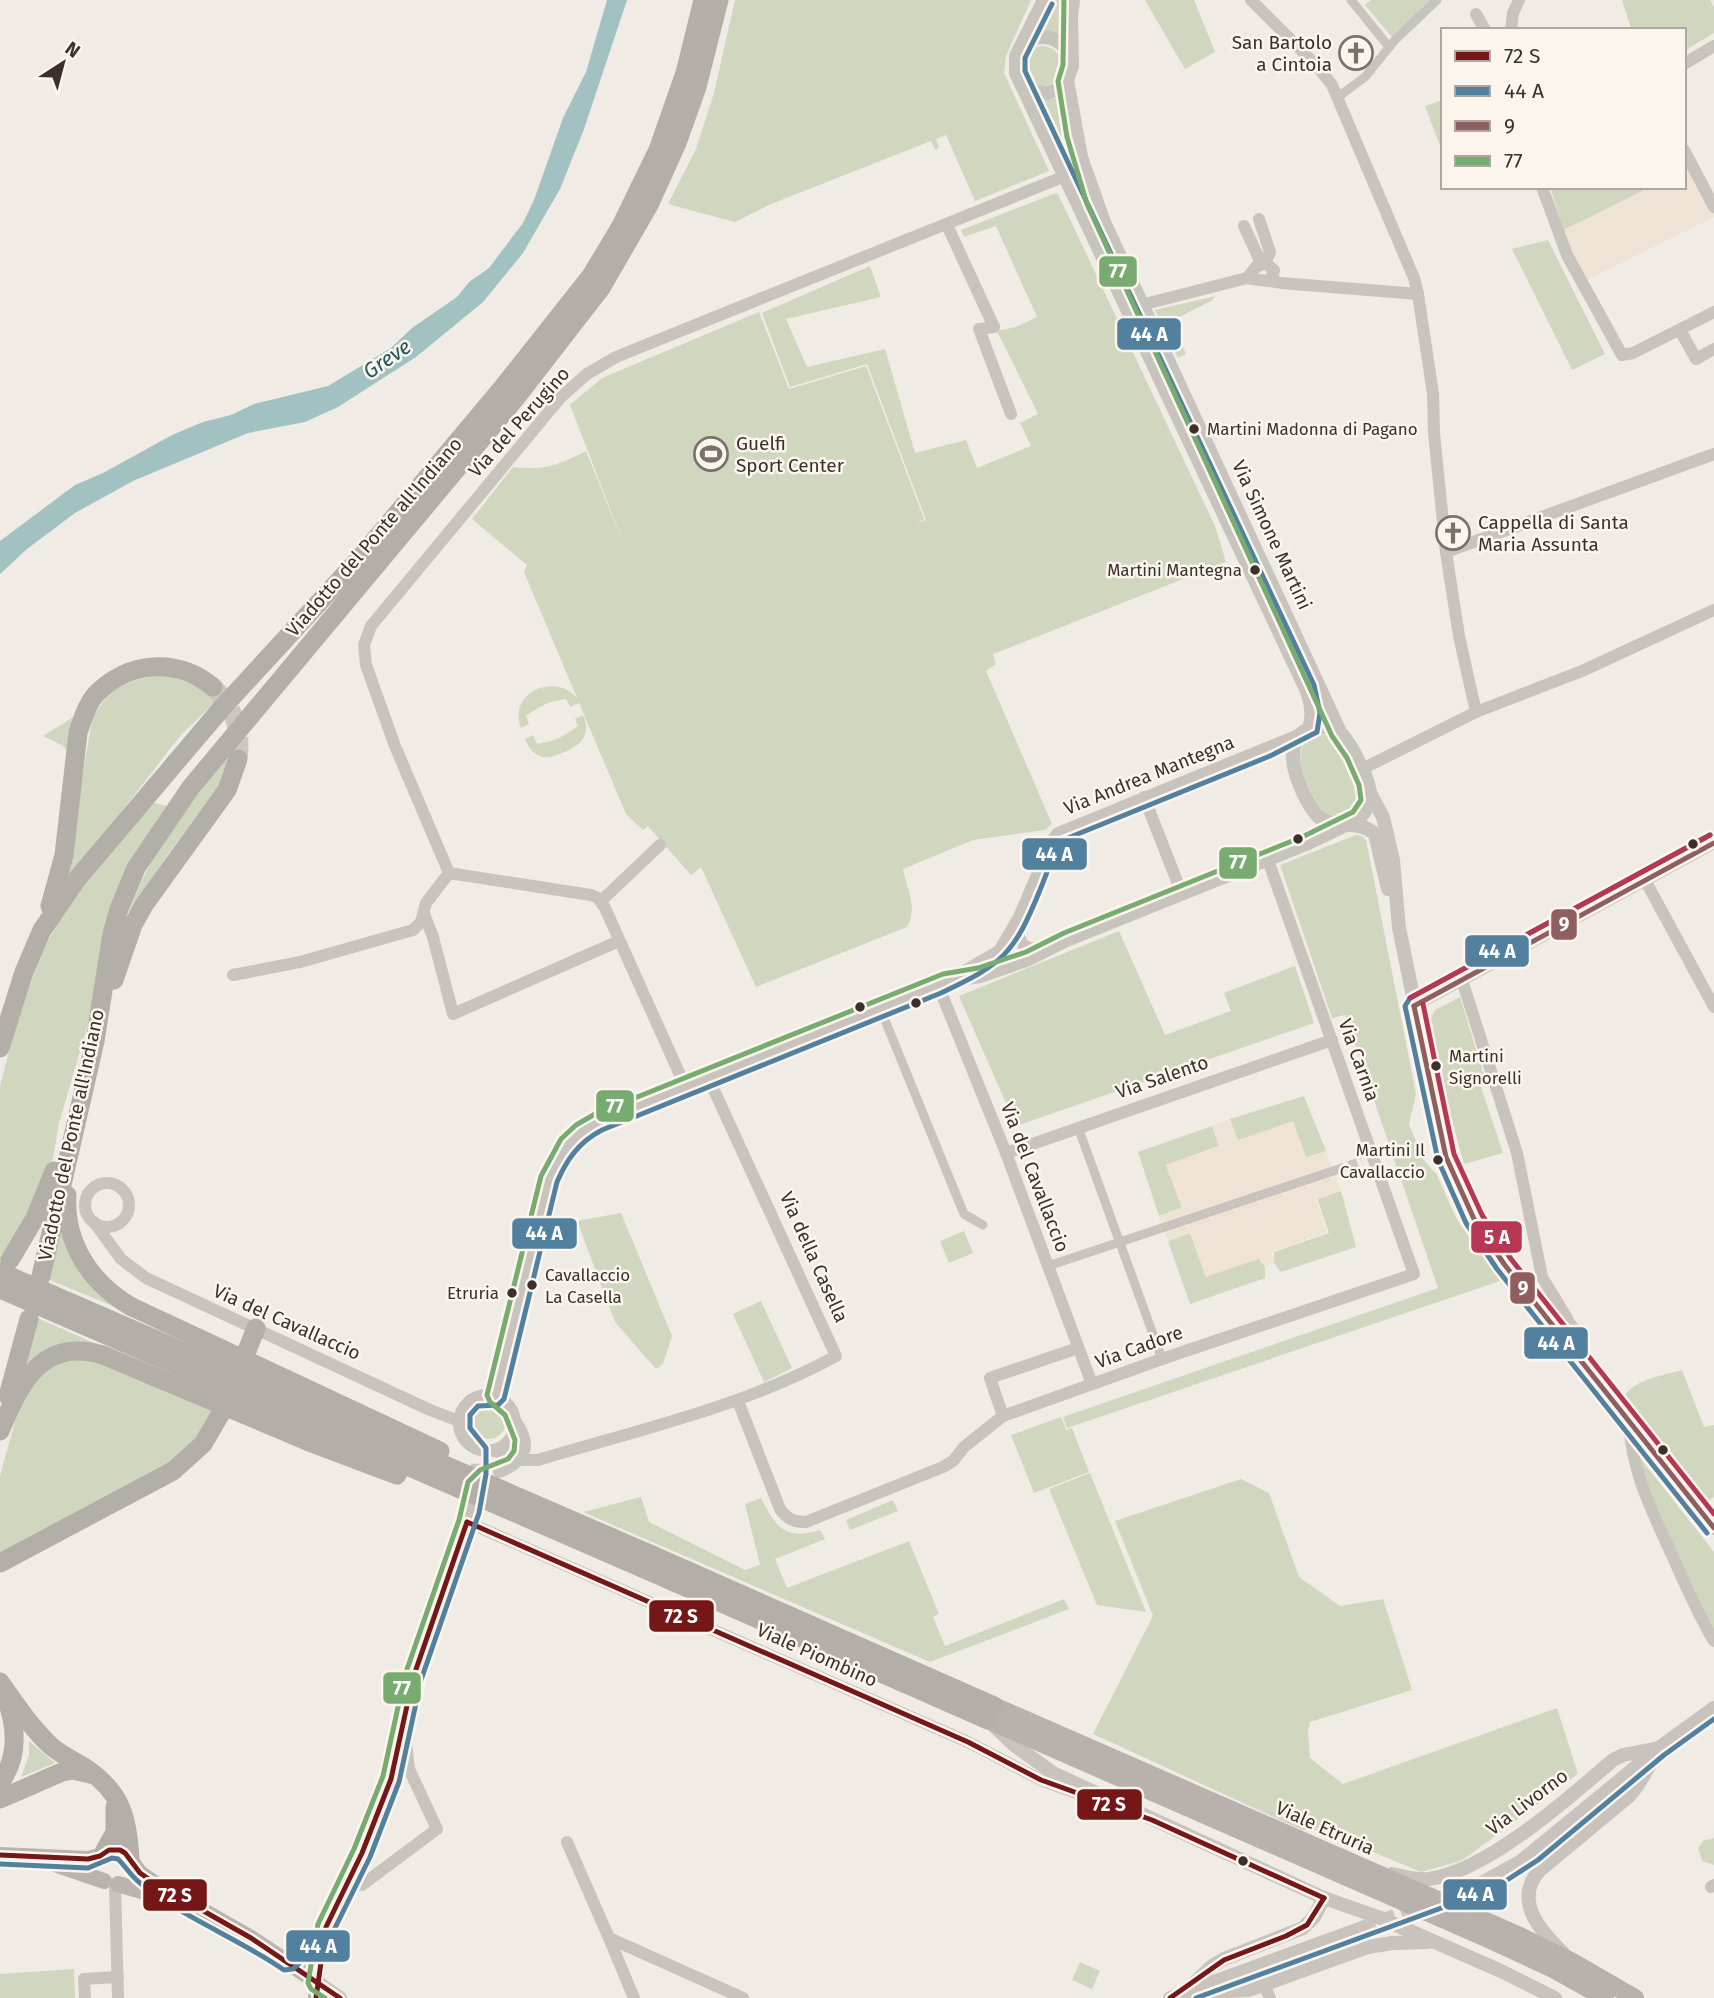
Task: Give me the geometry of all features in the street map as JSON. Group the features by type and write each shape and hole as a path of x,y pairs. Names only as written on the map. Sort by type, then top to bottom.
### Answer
{"highway":[{"name":"Viadotto del Ponte all'Indiano","path":"0,1048 24,972 42,930 58,904 221,709 359,559 546,335 591,276 621,226 658,150 685,73 703,0"},
{"name":"Viadotto del Ponte all'Indiano","path":"5,1266 35,1218 53,1178 83,1045 119,909 136,868 191,787 515,400 601,288 649,205 677,143 697,87 719,0"},
{"path":"42,930 58,884 64,855 78,733 94,696 123,674 162,665 193,674 213,687"},
{"path":"95,1041 133,925 153,891 226,790 238,759"},
{"name":"Viadotto del Ponte all'Indiano","path":"41,1276 95,1041 108,953"},
{"path":"78,1118 67,1206 72,1236 82,1259 109,1293 132,1307 430,1445 650,1563"},
{"path":"5,1266 558,1515"},
{"path":"0,1289 514,1513"},
{"path":"0,1424 29,1319"},
{"path":"246,1353 256,1328"},
{"path":"0,1431 20,1386 36,1368 51,1358 72,1351 103,1355 356,1460 514,1513 650,1563 991,1713"},
{"path":"0,1563 173,1471 203,1444 221,1413"},
{"path":"0,1683 24,1717 48,1743 104,1783 120,1805 128,1828 131,1862"},
{"path":"0,1683 12,1715 14,1738 12,1759 0,1783"},
{"path":"0,1799 62,1772 83,1771 104,1783 117,1823 111,1842 102,1854"}],"main road":[{"name":"Viale Etruria","path":"991,1713 1334,1855 1507,1931 1572,1961 1635,1998"},
{"name":"Viale Etruria","path":"991,1713 1486,1938 1605,1998"},
{"path":"0,1855 72,1860 120,1850 156,1884 288,1962 317,1990"},
{"path":"102,1854 96,1867 97,1872 112,1883"},
{"path":"31,1858 112,1883 133,1886 210,1916"},
{"path":"112,1883 130,1875 131,1862"}],"street":[{"name":"Via Simone Martini","path":"1044,0 1015,62 1016,73 1306,689 1312,711 1293,752 1294,763 1314,811 1326,822 1365,826 1376,836 1387,885 1396,910"},
{"name":"Via Simone Martini","path":"1073,0 1071,71 1067,80 1075,134 1087,179 1141,305 1213,454 1340,732 1352,747 1382,817 1393,860 1396,910 1414,1006 1446,1157 1466,1204 1504,1264 1714,1528"},
{"path":"1251,0 1316,65 1338,97 1414,278 1433,394 1434,433 1446,552 1459,636 1476,712"},
{"path":"1351,0 1390,47"},
{"path":"1338,97 1365,77 1390,47 1437,0"},
{"path":"1507,28 1519,0"},
{"path":"1476,14 1484,28"},
{"path":"1022,46 1032,39 1045,36 1063,44 1070,55"},
{"path":"1686,63 1714,46"},
{"path":"1021,83 1036,92 1048,93 1059,89 1067,80"},
{"path":"1686,154 1714,207"},
{"name":"Via del Perugino","path":"449,873 396,746 366,665 364,645 372,626 561,397 594,370 616,357 1065,176"},
{"path":"1543,189 1567,255 1619,352 1628,355 1714,312"},
{"path":"1247,278 1270,252 1259,219"},
{"path":"947,225 994,327 979,329 1011,414"},
{"path":"1244,226 1263,263 1274,270 1271,280"},
{"path":"1141,305 1247,278 1418,294"},
{"path":"1681,330 1696,359 1714,349"},
{"path":"1446,552 1714,454"},
{"path":"1362,769 1476,712 1581,671 1714,610"},
{"path":"1305,731 1326,726 1340,732"},
{"name":"Via Andrea Mantegna","path":"942,983 999,951 1019,917 1055,836 1062,831 1305,731"},
{"path":"1019,917 1019,938 1029,948 1039,950 1068,941 1306,845 1350,824 1364,813 1370,793"},
{"path":"1144,797 1182,894"},
{"path":"1414,1006 1714,842"},
{"path":"601,901 660,845"},
{"name":"Via Carnia","path":"1268,860 1332,1040 1368,1159 1414,1274"},
{"path":"233,975 324,956 413,930 421,922 426,903 449,873 591,895 601,901 685,1086"},
{"path":"1645,880 1714,1007"},
{"path":"424,914 433,937 453,1014 620,941"},
{"path":"496,1396 548,1179 570,1141 587,1127 942,983 981,977 1047,952 1068,941"},
{"path":"1462,980 1517,1153 1542,1277 1573,1325 1577,1337 1570,1347"},
{"name":"Via del Cavallaccio","path":"942,983 1092,1384"},
{"path":"880,1008 964,1214 983,1225"},
{"name":"Via Salento","path":"1006,1153 1332,1040"},
{"name":"Via della Casella","path":"493,1450 520,1460 538,1460 737,1401 800,1376 836,1356 708,1077"},
{"path":"1077,1127 1162,1359"},
{"path":"1048,1266 1336,1170"},
{"path":"112,1184 124,1191 129,1204 125,1218 113,1226 106,1227 94,1222 86,1209 88,1195 98,1185 112,1184"},
{"name":"Via del Cavallaccio","path":"94,1222 121,1259 146,1278 459,1421"},
{"path":"110,1242 113,1226"},
{"name":"Via Cadore","path":"1078,1348 990,1378 1003,1416 1414,1274"},
{"path":"516,1422 512,1437 507,1443 477,1455 466,1440 459,1421 463,1409 472,1399 484,1395 496,1396 510,1406 525,1442 520,1460"},
{"path":"737,1401 780,1509 789,1519 799,1522 806,1522 953,1461 964,1447 1003,1416"},
{"path":"1628,1419 1633,1458 1641,1488 1693,1607 1714,1642"},
{"name":"Via della Casella","path":"499,1472 514,1466 520,1460"},
{"name":"Viale Piombino","path":"403,1723 413,1678 468,1517 968,1742 1041,1780 1152,1820"},
{"name":"Via Livorno","path":"1452,1895 1490,1879 1520,1862 1659,1748 1714,1708"},
{"name":"Viale Piombino","path":"991,1713 1014,1745 1041,1766 1324,1898 1378,1917 1555,1998"},
{"path":"348,1880 362,1885 437,1829 409,1769 403,1723"},
{"path":"340,1998 317,1990 326,1927 362,1853 391,1779 403,1723"},
{"name":"Via Livorno","path":"1334,1855 1400,1876 1421,1879 1438,1877 1489,1855 1521,1835 1613,1760 1623,1755 1659,1748"},
{"name":"Via Livorno","path":"1572,1961 1546,1937 1533,1919 1529,1904 1533,1880 1540,1870 1629,1796 1643,1778 1659,1748"},
{"path":"567,1842 634,1998"},
{"path":"112,1883 118,1998"},
{"path":"1177,1996 1224,1959 1304,1926 1314,1917 1324,1898"},
{"path":"288,1962 326,1927"},
{"path":"1177,1996 1362,1928"},
{"path":"609,1938 743,1998"},
{"path":"1177,1996 1267,1991 1378,1945 1433,1941"},
{"path":"85,1998 84,1979 118,1977"}],"green space":[{"path":"735,0 1031,0 1006,56 1004,73 1049,171 975,201 946,135 936,139 939,148 935,150 931,141 771,204 735,222 668,204 696,149 714,93"},
{"path":"1052,0 1067,0 1065,40 1036,31"},
{"path":"1145,0 1194,0 1215,52 1185,69"},
{"path":"1371,0 1431,0 1393,38 1365,5"},
{"path":"1622,0 1710,0 1714,7 1714,33 1686,50 1686,28 1631,28"},
{"path":"1042,46 1056,52 1062,66 1056,80 1042,86 1028,80 1022,66 1028,52"},
{"path":"1064,94 1077,164 1067,168 1036,100 1055,99"},
{"path":"1441,101 1441,149 1425,106"},
{"path":"1551,189 1647,189 1564,230"},
{"path":"1056,193 1215,526 1226,562 993,654 996,664 986,671 1052,824 1045,830 973,840 903,869 912,906 907,927 756,987 701,867 691,875 648,826 643,830 626,814 579,703 570,707 566,699 535,709 526,716 529,724 521,728 521,704 536,690 557,687 568,690 577,698 524,572 527,565 472,519 513,467 551,466 586,451 626,550 570,405 602,378 759,312 789,389 866,366 924,519 917,523 926,520 867,364 790,387 762,313 870,266 881,297 786,319 807,367 885,349 915,453 966,440 977,468 1031,446 1020,423 1038,414 997,331 1016,327 1037,317 996,226 964,237 961,230"},
{"path":"1548,240 1605,354 1572,370 1512,249"},
{"path":"1216,296 1171,321 1186,354 1178,358 1155,310"},
{"path":"168,674 201,688 215,702 180,736 64,886 92,720 106,698 123,685"},
{"path":"583,715 586,729 583,739 559,754 540,756 531,749 525,739 533,735 537,744 559,738 578,726 575,719"},
{"path":"75,716 70,754 62,745 43,736"},
{"path":"1321,734 1331,737 1339,744 1359,782 1361,802 1359,808 1349,816 1329,816 1323,812 1306,780 1300,757 1302,747 1309,739"},
{"path":"229,753 231,756 224,779 166,857 127,919 145,873 157,852"},
{"path":"150,802 167,806 101,980 59,1123 53,1158 0,1273 0,1086 12,1039 39,959 70,898"},
{"path":"1356,835 1366,840 1416,1094 1409,1124 1423,1159 1437,1175 1456,1218 1500,1281 1067,1428 1063,1417 1438,1288 1345,1015 1332,1018 1280,865"},
{"path":"1119,931 1165,1035 1231,1011 1224,993 1295,966 1314,1023 1016,1126 959,996"},
{"path":"1460,997 1485,1079 1479,1081 1503,1153 1464,1164 1445,1095 1430,1021 1435,1010"},
{"path":"1304,1096 1326,1151 1306,1158 1237,1140 1230,1119"},
{"path":"1212,1126 1219,1146 1166,1165 1182,1208 1159,1216 1138,1152"},
{"path":"1341,1191 1356,1247 1281,1272 1274,1263 1274,1252 1329,1233 1316,1195"},
{"path":"621,1213 672,1336 663,1364 656,1369 615,1322 577,1221"},
{"path":"59,1222 92,1287 115,1307 45,1278"},
{"path":"964,1231 973,1253 949,1263 940,1241"},
{"path":"1190,1233 1206,1277 1258,1257 1265,1267 1265,1278 1190,1304 1168,1241"},
{"path":"761,1301 792,1368 764,1382 733,1314"},
{"path":"35,1317 94,1343 76,1343 21,1372"},
{"path":"79,1359 96,1362 213,1408 199,1436 173,1461 0,1554 0,1476 16,1418 31,1381 61,1362"},
{"path":"1682,1370 1704,1427 1714,1425 1714,1497 1708,1501 1625,1395 1643,1381"},
{"path":"488,1403 501,1408 506,1421 501,1434 488,1439 475,1434 470,1421 475,1408"},
{"path":"1061,1417 1066,1430 1072,1428 1089,1472 1034,1493 1011,1435"},
{"path":"1640,1458 1714,1552 1714,1633 1696,1604 1641,1471"},
{"path":"1090,1473 1146,1612 1097,1605 1049,1489"},
{"path":"1241,1479 1269,1493 1299,1577 1340,1606 1383,1599 1412,1690 1310,1722 1310,1758 1343,1784 1557,1708 1578,1774 1467,1857 1421,1872 1320,1830 1302,1830 1093,1734 1153,1616 1115,1521"},
{"path":"641,1497 649,1522 745,1570 760,1565 745,1504 761,1498 777,1524 790,1532 798,1534 820,1530 825,1539 775,1559 787,1588 909,1541 939,1614 933,1617 945,1646 1064,1599 1069,1609 930,1662 583,1512"},
{"path":"893,1500 898,1511 850,1530 846,1520"},
{"path":"29,1741 55,1763 21,1777 29,1755"},
{"path":"1714,1838 1714,1865 1702,1861 1698,1848 1703,1841"},
{"path":"1080,1962 1100,1971 1092,1989 1072,1980"},
{"path":"74,1969 75,1998 0,1998 0,1974"}],"shaded area":[{"path":"1693,167 1714,207 1714,217 1582,282 1557,233 1647,189 1686,189 1686,170"},
{"path":"1230,1119 1238,1140 1293,1121 1306,1157 1326,1151 1341,1191 1316,1200 1327,1232 1271,1252 1274,1263 1265,1267 1261,1258 1206,1277 1190,1233 1168,1241 1159,1216 1182,1207 1166,1165 1219,1146 1212,1126"}],"water":[{"name":"Greve","path":"607,0 627,0 584,129 560,189 523,253 483,302 416,357 338,407 305,422 248,433 133,481 75,513 27,549 0,574 0,541 75,485 203,422 231,415 254,404 328,386 391,348 412,328 457,297 469,282 489,268 523,223 534,200 563,118 586,72"}],"tunnel":[{"path":"213,687 235,720 239,738 238,759"},
{"path":"1336,1170 1362,1161"},
{"path":"470,1511 476,1485 477,1461"},
{"path":"1362,1928 1421,1906"}],"transit line":[{"name":"77","path":"325,1998 311,1989 308,1983 318,1924 354,1849 383,1776 405,1675 459,1520 468,1482 480,1470 508,1459 514,1451 515,1440 505,1415 490,1402 487,1395 541,1176 561,1139 576,1125 595,1114 943,974 978,968 1026,952 1064,933 1302,837 1353,812 1361,800 1359,785 1347,758 1332,736 1087,204 1067,137 1058,81 1063,65 1064,0"},
{"path":"0,1864 88,1868 112,1858 118,1859 137,1880 174,1907 284,1970 293,1969 333,1932 370,1857 399,1782 421,1680 479,1513 486,1474 486,1448 470,1428 470,1415 478,1406 498,1405 504,1399 557,1182 575,1152 602,1130 941,993 979,974 993,965 1014,943 1063,840 1270,756 1317,732 1320,713 1314,685 1025,71 1025,58 1052,4"},
{"path":"1707,1533 1497,1269 1466,1223 1438,1160 1405,1006 1410,998 1710,835"},
{"path":"1410,998 1710,835"},
{"name":"9","path":"1414,1006 1714,843"},
{"path":"1423,1004 1454,1154 1482,1215 1511,1259 1714,1514"},
{"name":"9","path":"1414,1006 1446,1157 1474,1219 1504,1264 1714,1528"},
{"path":"467,1522 968,1742 1041,1780 1152,1820 1324,1898"},
{"path":"316,1998 326,1927 362,1853 391,1779 413,1678 467,1522"},
{"path":"1196,1998 1455,1903 1504,1882 1538,1860 1664,1755 1714,1719"},
{"path":"0,1855 88,1859 109,1850 120,1850 140,1873 156,1884 251,1938 340,1998"},
{"path":"1170,1998 1224,1960 1307,1925 1324,1898"}],"place":[{"name":"San Bartolo a Cintoia","path":"1356,53"},
{"name":"Martini Madonna di Pagano","path":"1194,429"},
{"name":"Guelfi Sport Center","path":"711,454"},
{"name":"Cappella di Santa Maria Assunta","path":"1453,533"},
{"name":"Martini Mantegna","path":"1255,570"},
{"name":"Martini Signorelli","path":"1436,1066"},
{"name":"Martini Il Cavallaccio","path":"1438,1160"},
{"name":"Cavallaccio La Casella","path":"532,1285"},
{"name":"Etruria","path":"512,1293"}]}
